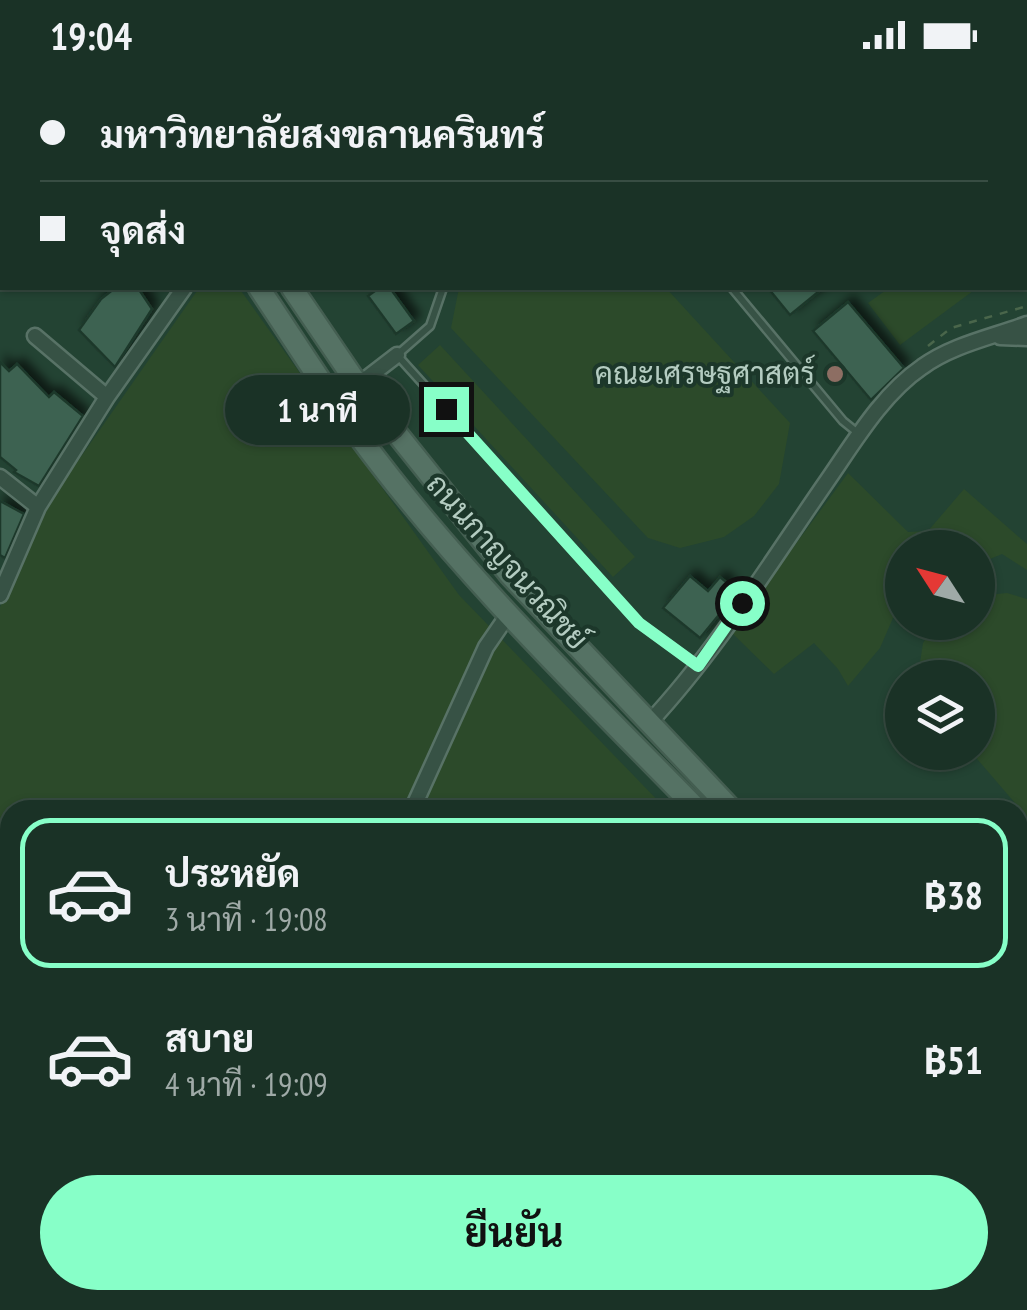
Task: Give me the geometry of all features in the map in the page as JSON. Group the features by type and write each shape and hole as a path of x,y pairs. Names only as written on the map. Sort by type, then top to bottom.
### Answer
{"main road":[{"name":"ถนนกาญจนวณิชย์","path":"260,290 361,438 508,615 688,800"},
{"name":"ถนนกาญจนวณิชย์","path":"293,290 358,386 510,576 722,800"},
{"path":"632,742 648,723"}],"street":[{"path":"0,595 38,507 107,397 183,290"},
{"path":"648,723 698,666 889,397 920,368 946,353 1027,324"},
{"path":"35,336 107,397"},
{"path":"994,336 1027,338"},
{"path":"358,386 397,355"},
{"path":"0,478 38,507"},
{"path":"417,800 486,647 508,615"}],"lane":[{"path":"443,290 430,326 397,355 639,623 698,666"},
{"path":"734,290 861,436"}],"path":[{"path":"926,347 951,328 1027,306"}],"green space":[{"path":"198,290 240,290 459,595 657,800 0,800 0,607 36,521"},
{"path":"459,290 668,290 790,423 779,484 754,516 724,537 680,548 648,538 451,328"},
{"path":"886,290 974,290 900,345 868,303"},
{"path":"440,345 635,557 613,577 418,365"},
{"path":"848,473 906,530 885,530 885,636 848,686 814,643 774,674 731,632"},
{"path":"964,489 1027,544 1027,570 1002,554 995,557 995,530 929,530"},
{"path":"995,594 1027,599 1027,800 1012,800 987,770 995,770 995,660 920,660 923,643 995,640"}],"building":[{"path":"112,290 139,290 152,309 115,367 79,330 101,299"},
{"path":"376,290 391,290 414,321 396,334 368,296"},
{"path":"770,290 821,290 790,315"},
{"path":"848,302 904,368 871,400 813,331"},
{"path":"0,362 9,371 17,364 49,397 54,392 83,416 39,486 14,472 0,457"},
{"path":"0,501 24,514 5,558 0,555"},
{"path":"690,576 708,591 720,577 731,586 720,599 727,605 700,638 663,608"}],"place":[{"name":"คณะเศรษฐศาสตร์","path":"835,374"}],"route":[{"path":"446,409 639,623 698,666 742,603"}]}
